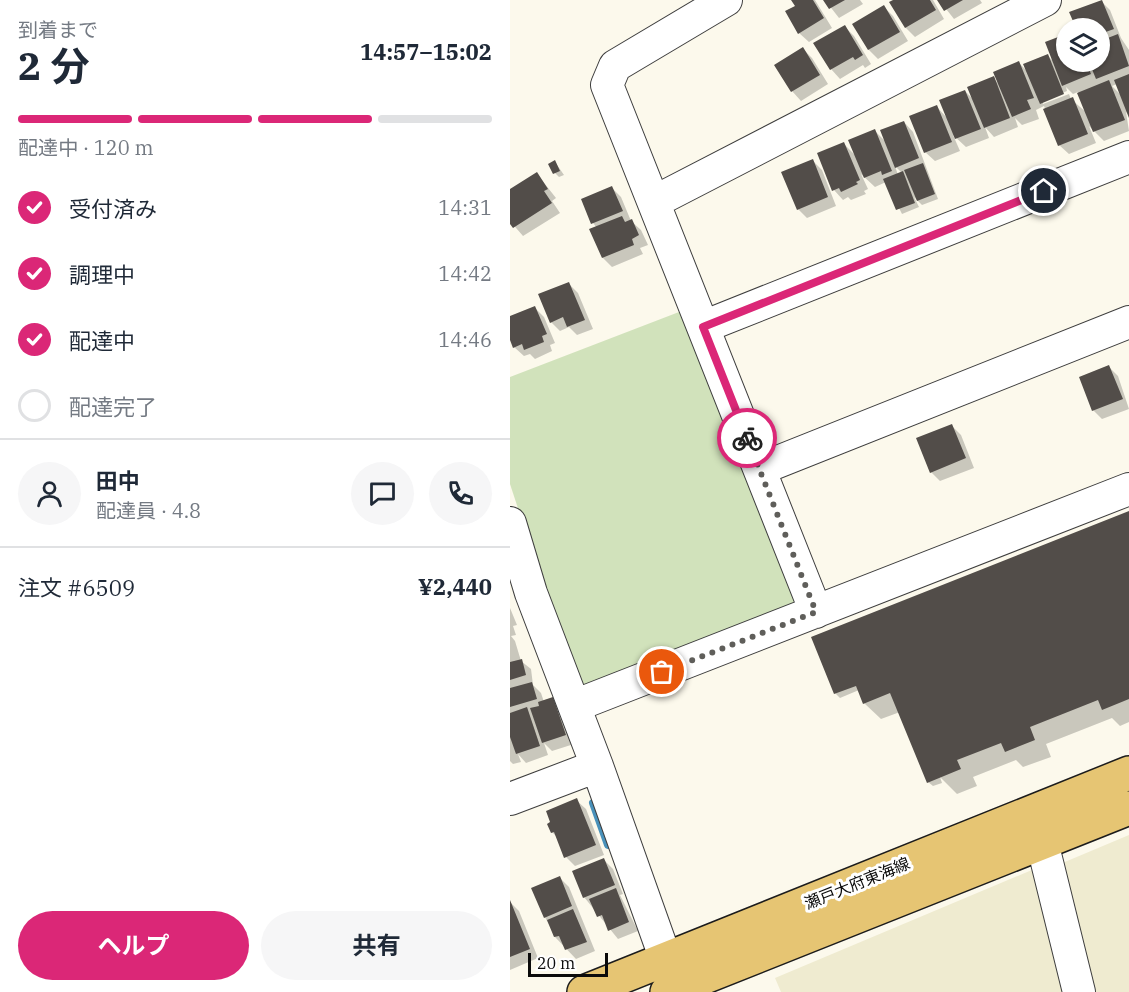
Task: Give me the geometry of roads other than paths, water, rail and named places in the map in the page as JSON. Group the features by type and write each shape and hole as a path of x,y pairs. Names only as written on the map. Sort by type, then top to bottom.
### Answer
{"main road":[{"name":"瀬戸大府東海線","path":"668,984 1129,773"},
{"name":"瀬戸大府東海線","path":"584,992 668,984 1129,808"}],"street":[{"path":"726,0 615,66 608,85 816,612"},
{"path":"654,202 1045,0"},
{"path":"703,327 1129,158"},
{"path":"760,469 1129,322"},
{"path":"573,705 1129,489"},
{"path":"510,523 531,593 597,766 668,984"},
{"path":"510,799 597,766"},
{"path":"1042,842 1079,992"}],"waterway":[{"path":"593,803 608,845"}]}
